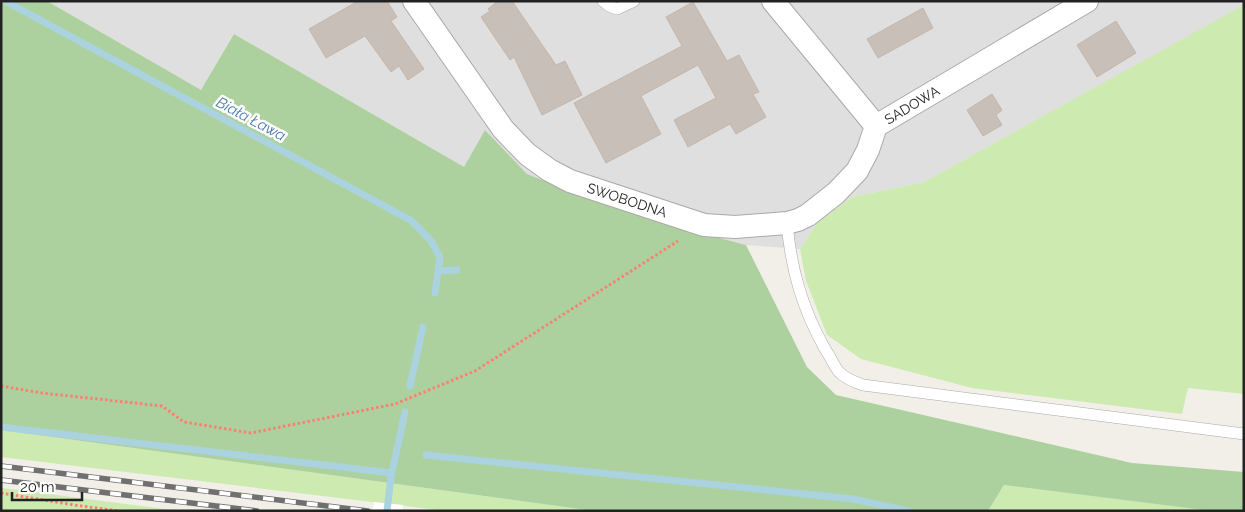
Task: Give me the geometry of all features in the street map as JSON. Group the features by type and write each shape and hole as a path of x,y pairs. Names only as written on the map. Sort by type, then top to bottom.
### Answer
{"street":[{"name":"SWOBODNA","path":"414,1 502,129 527,154 549,170 570,181 704,225 735,227 787,223 808,215 836,194 850,179 862,162 876,126"},
{"name":"SADOWA","path":"773,1 876,126 1086,1"}],"lane":[{"path":"603,1 617,8 634,1"},
{"path":"787,223 790,259 804,306 838,371 846,378 863,385 1244,434"}],"path":[{"path":"1,386 42,393 162,406 184,422 251,433 395,404 475,371 704,225"},
{"path":"1,493 74,506 119,511"}],"shaded area":[{"path":"47,1 1244,1 1244,6 924,182 852,197 817,223 800,249 746,245 701,233 576,193 527,174 485,130 464,168 234,34 201,91"}],"green space":[{"path":"1,1 47,1 201,90 234,34 464,167 485,130 527,174 576,193 701,233 746,245 807,367 836,395 1132,463 1244,472 1244,511 1212,511 1004,485 988,511 594,511 1,430"},
{"path":"1244,5 1244,394 1188,388 1182,414 972,388 861,359 827,335 806,281 800,249 817,223 852,197 924,182"},
{"path":"1,430 594,511 447,511 1,457"},
{"path":"1004,485 1190,508 1212,511 988,511"},
{"path":"1,488 26,491 180,511 1,511"}],"pier":[{"path":"374,502 403,505 402,511 373,511"}],"building":[{"path":"358,1 387,1 397,17 391,21 424,69 408,80 399,66 391,72 365,36 326,58 309,29"},
{"path":"498,1 512,1 556,65 565,61 582,95 542,115 514,57 510,60 481,17 490,11 488,9"},
{"path":"693,2 727,61 739,55 759,92 753,94 766,117 736,134 730,124 688,147 674,120 716,98 698,65 641,96 661,134 606,163 574,103 682,46 666,17"},
{"path":"923,8 933,28 878,58 867,39"},
{"path":"1116,21 1136,53 1097,77 1077,45"},
{"path":"992,94 1002,110 996,115 1002,125 983,136 967,110"}],"waterway":[{"name":"Biała Ława","path":"5,1 412,221 431,241 440,257 435,293"},
{"path":"438,271 457,270"},
{"name":"Biała Ława","path":"410,386 423,327"},
{"name":"Biała Ława","path":"387,511 391,477 405,412"},
{"path":"1,427 392,473"},
{"path":"426,455 853,499 908,511"}],"railway":[{"path":"1,466 368,511"},
{"path":"1,480 257,511"}]}
